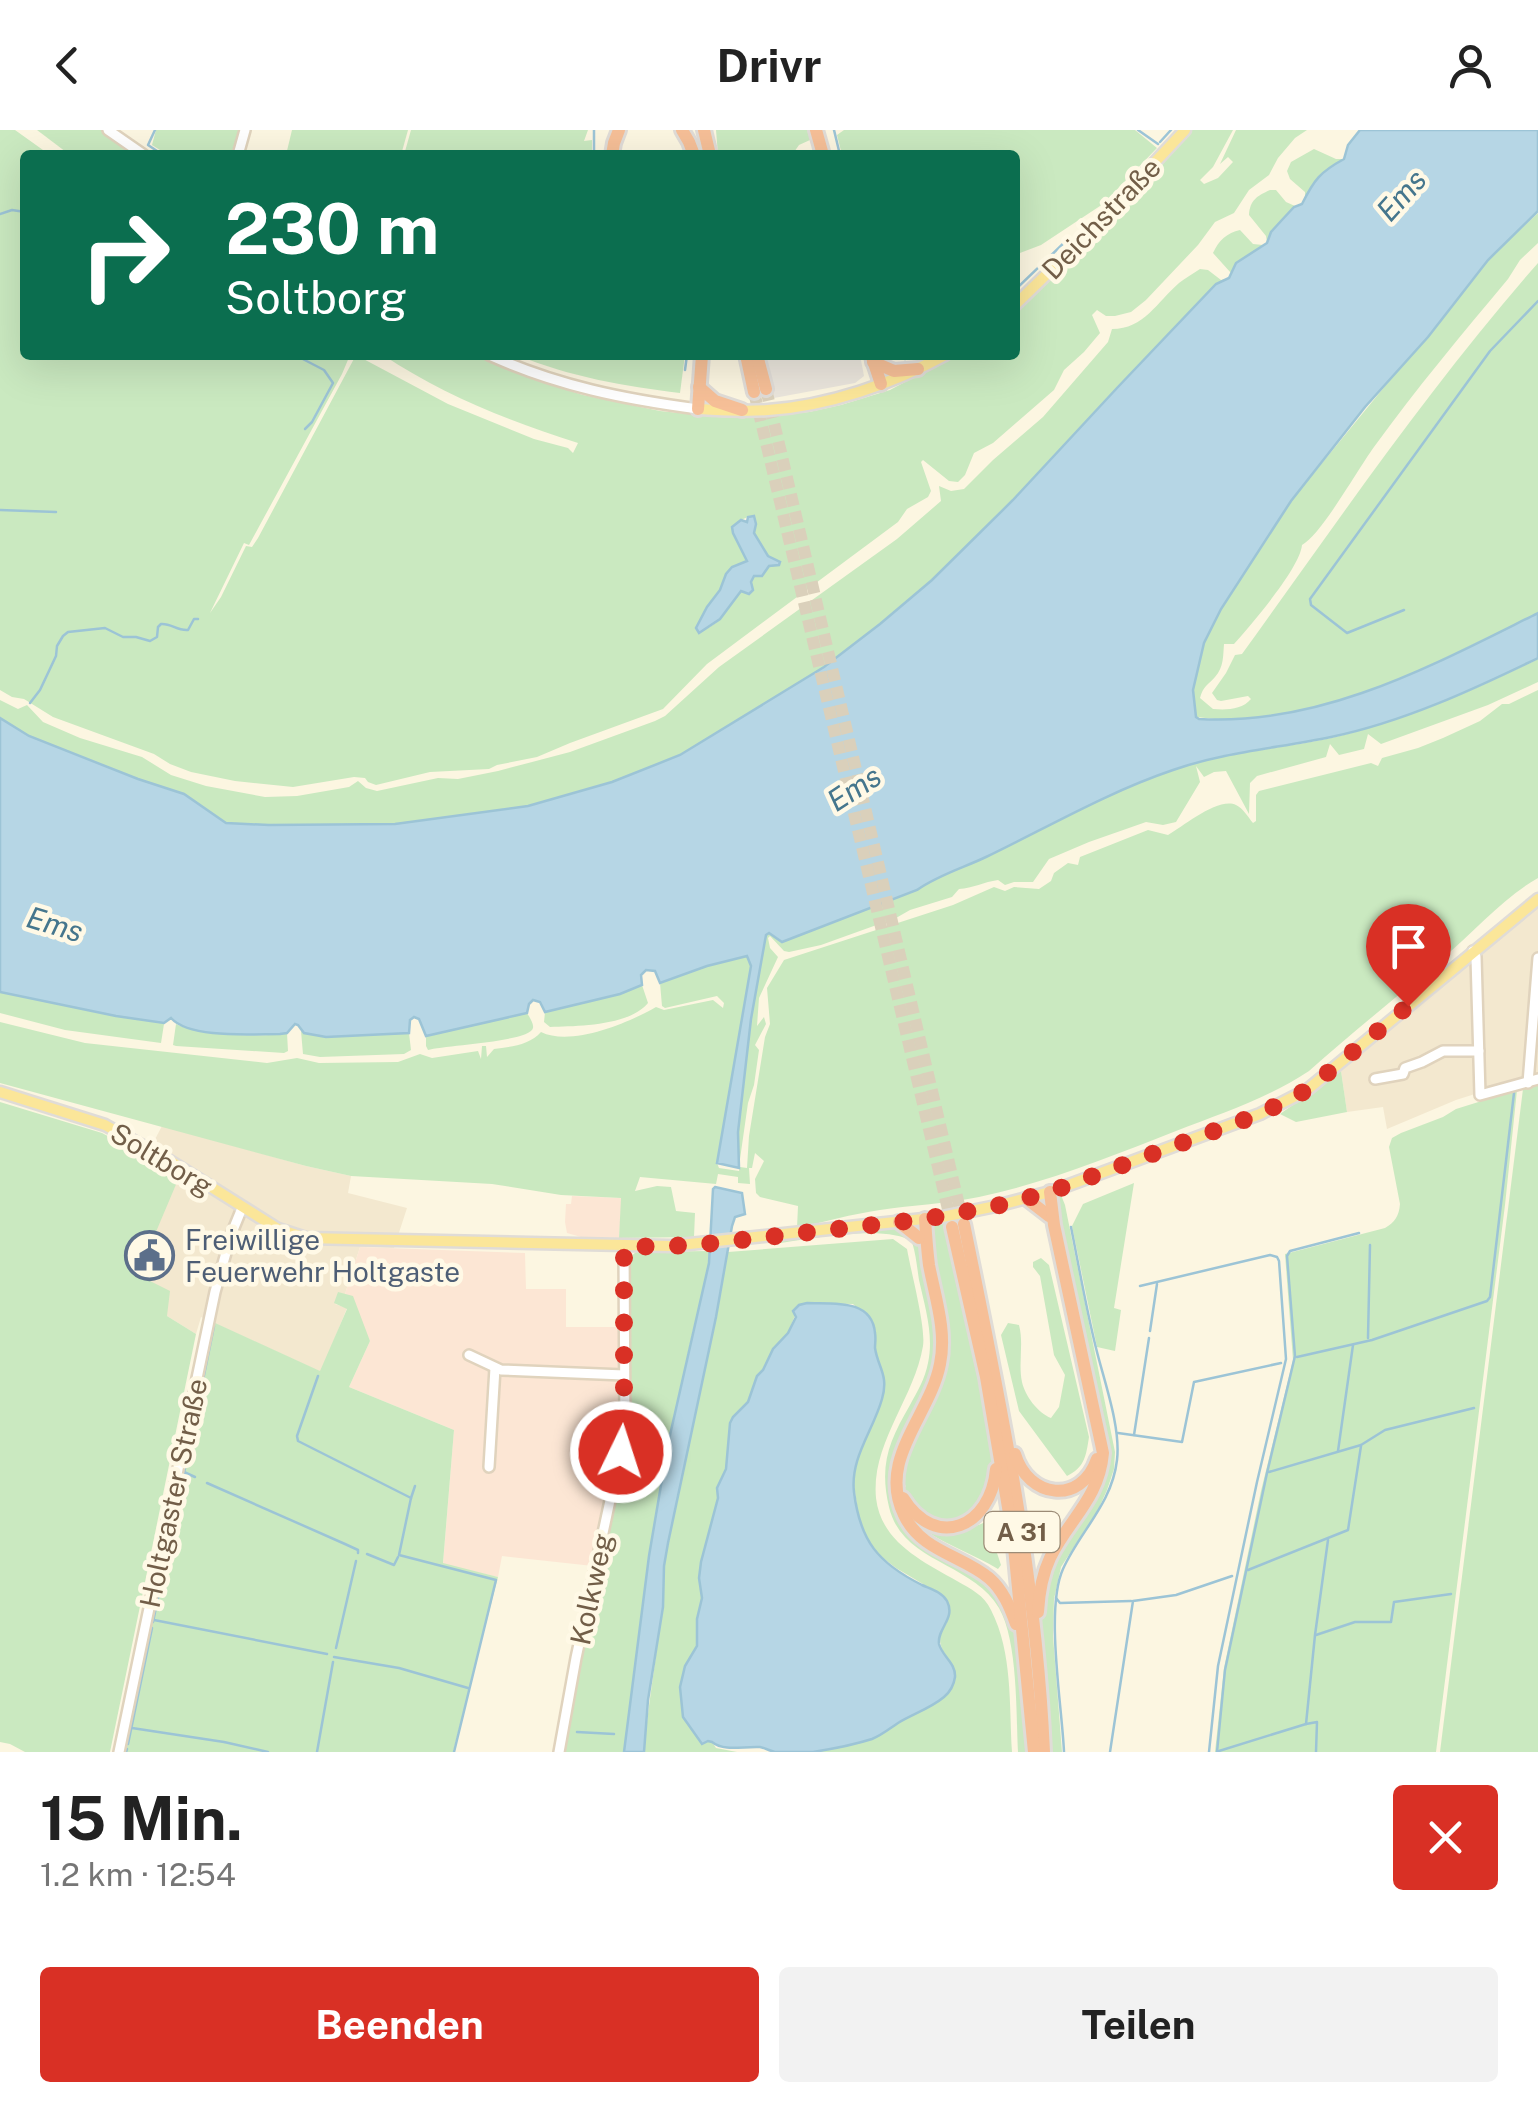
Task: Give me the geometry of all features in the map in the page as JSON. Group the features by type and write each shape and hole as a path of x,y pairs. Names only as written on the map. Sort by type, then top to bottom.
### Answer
{"highway":[{"path":"698,409 702,360"},
{"path":"748,360 760,390 757,360"},
{"path":"872,360 880,384"},
{"path":"874,360 894,371 918,369"},
{"path":"699,387 715,401 742,410"},
{"path":"1036,1649 1046,1570 1064,1534 1091,1496 1103,1453 1047,1193"},
{"path":"1027,1199 1052,1221"},
{"path":"919,1238 922,1219"},
{"path":"922,1219 940,1313 942,1352 930,1394 899,1458 896,1483 900,1504 905,1518 921,1538 989,1578 1001,1591 1014,1618 1027,1670"},
{"path":"899,1222 919,1238 928,1260"},
{"name":"A 31","path":"958,1225 977,1331 1023,1536 1044,1752"},
{"path":"896,1483 917,1516 934,1525 951,1526 974,1518 993,1492 996,1459 989,1422 998,1414 1009,1422 1020,1468 1032,1482 1048,1490 1070,1489 1090,1475 1098,1456 1100,1432"},
{"name":"A 31","path":"998,1414 1034,1752"}],"main road":[{"name":"Deichstraße","path":"1020,300 1185,130"},
{"path":"698,409 802,406 880,384 935,360"},
{"name":"Soltborg","path":"0,1092 105,1125 246,1210 287,1233 306,1238 624,1247 706,1244 899,1222 974,1211 1047,1193 1289,1100 1307,1090 1538,898"}],"street":[{"path":"108,130 137,150"},
{"path":"501,360 593,392 698,409"},
{"path":"1474,951 1480,1095 1533,1081 1538,958"},
{"path":"1375,1078 1402,1074 1405,1068 1443,1051 1478,1052"},
{"name":"Holtgaster Straße","path":"120,1752 212,1304 231,1235 246,1210"},
{"name":"Kolkweg","path":"559,1752 624,1431 624,1247"},
{"path":"469,1354 496,1368 624,1375"},
{"path":"490,1467 496,1368"}],"shaded area":[{"path":"765,360 861,360 864,376 855,383 774,398"},
{"path":"1538,906 1538,1074 1456,1100 1387,1129 1383,1107 1347,1112 1341,1071"},
{"path":"162,1126 351,1176 348,1193 407,1208 394,1248 360,1247 345,1294 335,1304 347,1308 321,1372 201,1317 196,1334 167,1316 132,1272 180,1175 176,1161 152,1145"},
{"path":"572,1196 622,1198 619,1238 567,1233 566,1204 571,1204"},
{"path":"360,1247 525,1253 526,1289 566,1289 566,1327 618,1327 619,1430 593,1566 502,1556 498,1577 443,1564 454,1430 349,1387 370,1341 345,1294"}],"green space":[{"path":"0,130 15,130 43,150 20,150 20,360 348,360 249,545 244,543 210,613 246,546 252,547 258,538 353,360 365,360 448,404 573,453 578,443 477,406 391,360 490,360 583,395 660,411 717,417 750,418 841,405 890,390 947,360 1020,360 1020,307 1191,130 1233,130 1213,167 1200,180 1204,184 1218,178 1233,162 1228,157 1220,164 1236,130 1307,130 1278,158 1269,175 1249,190 1234,213 1215,222 1146,300 1131,312 1106,316 1097,310 1092,315 1100,333 1064,370 1054,390 993,443 974,453 958,482 949,481 923,460 931,491 928,497 907,509 898,522 707,664 663,709 537,757 489,769 430,772 376,785 354,777 293,787 191,772 0,690","holes":["748,517 778,565 760,571 720,619 699,632 726,574 747,561 733,533 741,520"]},
{"path":"37,130 102,130 131,150 63,150"},
{"path":"156,130 239,130 233,150 160,150 152,145"},
{"path":"292,130 408,130 402,150 287,150"},
{"path":"411,130 588,130 584,141 592,140 592,150 405,150"},
{"path":"716,130 812,133 810,140 796,150 718,150"},
{"path":"844,130 1135,130 1157,148 1103,204 1041,245 1020,253 1020,150 841,150 837,135"},
{"path":"1314,149 1344,159 1321,175 1305,198 1305,192 1287,171 1291,162"},
{"path":"1276,190 1295,206 1267,242 1249,215 1255,199"},
{"path":"1538,213 1538,243 1520,260 1390,425 1329,515 1302,545 1293,568 1262,610 1234,644 1224,644 1220,669 1200,698 1213,709 1238,707 1251,699 1248,696 1221,701 1212,693 1235,655 1242,654 1422,406 1538,263 1538,613 1402,679 1312,709 1235,721 1196,717 1193,690 1204,643 1221,609 1291,501 1489,259"},
{"path":"1240,230 1253,244 1263,245 1236,263 1231,273 1213,253 1224,238"},
{"path":"1200,269 1221,280 1229,278 1216,284 1013,500 932,580 824,667 680,755 612,782 528,806 395,824 226,823 184,794 29,736 0,718 0,700 18,709 27,705 43,722 142,757 171,775 265,797 297,796 349,787 358,781 377,791 438,778 458,779 570,752 655,721 719,667 897,539 941,501 939,486 951,491 964,489 1043,417 1108,342 1112,329 1141,319"},
{"path":"531,360 684,360 680,393 597,380"},
{"path":"1538,659 1538,682 1488,705 1381,744 1368,734 1364,749 1339,755 1330,744 1326,757 1257,776 1250,783 1249,814 1226,771 1204,777 1196,766 1200,782 1176,822 1146,822 1089,842 1049,859 1033,882 1005,885 998,880 959,889 952,897 896,918 821,945 789,952 770,936 770,948 778,957 759,998 757,1026 764,1017 766,1024 755,1045 759,1050 739,1166 738,1132 751,1019 766,935 770,932 782,942 917,890 1173,770 1331,738 1384,723 1463,694"},
{"path":"1538,690 1538,878 1501,904 1444,957 1293,1081 1128,1150 1004,1191 797,1228 798,1206 756,1193 755,1179 764,1161 755,1153 749,1168 750,1184 738,1183 738,1177 718,1174 716,1184 640,1177 635,1191 671,1187 676,1211 695,1213 694,1237 619,1238 621,1198 561,1195 492,1184 351,1176 0,1083 0,1022 85,1043 267,1063 297,1058 319,1063 398,1062 420,1054 432,1058 478,1051 481,1059 482,1046 486,1046 487,1057 494,1049 526,1043 541,1032 553,1036 583,1035 615,1026 656,1007 664,1010 713,1000 723,1008 724,1003 717,996 665,1008 660,983 748,956 751,966 717,1163 719,1168 739,1171 740,1167 747,1168 749,1136 770,1024 767,988 784,960 953,905 994,887 1005,891 1014,887 1039,889 1068,863 1078,865 1080,857 1148,830 1168,835 1220,805 1236,805 1253,823 1259,791 1371,763 1378,766 1382,758 1443,738 1480,721 1502,704"},
{"path":"642,985 648,1003 629,1016 574,1026 550,1027 544,1022 545,1012"},
{"path":"0,992 161,1022 161,1043 65,1030 0,1013"},
{"path":"527,1013 533,1028 518,1037 428,1050 426,1046 426,1036"},
{"path":"176,1024 230,1034 287,1033 288,1051 176,1046"},
{"path":"301,1031 326,1037 409,1033 411,1050 404,1054 320,1057 303,1054"},
{"path":"1341,1071 1347,1112 1296,1122 1280,1114"},
{"path":"1538,1083 1538,1752 1440,1752 1523,1089"},
{"path":"1517,1090 1436,1752 1215,1752 1224,1668 1293,1360 1285,1254 1388,1226 1400,1204 1389,1147 1392,1138 1456,1109"},
{"path":"0,1102 102,1133 180,1175 150,1246 140,1252 132,1272 170,1291 167,1316 196,1334 110,1752 25,1752 0,1742"},
{"path":"1134,1183 1114,1308 1121,1310 1115,1351 1097,1347 1072,1226 1083,1204"},
{"path":"1061,1195 1115,1452 1107,1490 1061,1567 1054,1599 1062,1752 1050,1752 1041,1653 1043,1604 1061,1547 1103,1475 1054,1207"},
{"path":"971,1216 971,1220 948,1225 946,1230 988,1426 992,1476 977,1509 959,1520 941,1521 926,1517 903,1492 906,1486 902,1484 900,1470 941,1375 931,1225"},
{"path":"855,1229 897,1229 919,1244 939,1337 933,1377 902,1438 903,1517 988,1581 1014,1623 1027,1752 1018,1752 1013,1658 999,1608 972,1581 908,1540 896,1526 889,1507 885,1478 888,1454 896,1430 923,1380 930,1353 928,1321 912,1242 868,1233 771,1241"},
{"path":"893,1239 907,1249 923,1346 880,1459 876,1478 879,1513 905,1548 981,1596 988,1605 1007,1661 1012,1752 815,1752 877,1737 898,1723 950,1661 940,1642 947,1623 928,1587 878,1554 860,1526 853,1478 883,1398 875,1330 870,1319 853,1304 807,1303 799,1305 788,1333 757,1376 748,1402 730,1423 726,1469 717,1487 718,1498 701,1562 697,1646 685,1666 708,1741 716,1748 737,1752 644,1752 664,1566 728,1252"},
{"path":"710,1251 668,1444 624,1752 561,1752 629,1429 628,1259 636,1252"},
{"path":"1041,1258 1049,1265 1089,1437 1084,1460 1067,1476 1019,1411 1001,1335 1008,1323 1019,1325 1024,1387 1037,1408 1051,1418 1059,1407 1065,1375 1054,1355 1040,1276 1033,1267 1033,1262"},
{"path":"338,1292 353,1296 370,1341 349,1387 454,1430 443,1563 498,1577 453,1752 124,1752 213,1322 320,1371 347,1309 334,1303"},
{"path":"995,1518 999,1527 993,1541 1001,1565 998,1569 929,1533 963,1530"}],"water":[{"name":"Ems","path":"1360,130 1538,130 1538,211 1488,260 1291,501 1221,609 1204,643 1193,690 1196,717 1244,719 1332,703 1416,672 1538,613 1538,658 1384,723 1173,770 1102,799 917,890 782,942 769,933 751,1019 738,1132 739,1168 717,1163 751,966 747,956 660,983 655,971 646,970 641,975 642,985 620,994 545,1012 540,1002 533,1000 527,1013 426,1036 419,1019 414,1017 409,1033 326,1037 304,1033 295,1024 287,1033 280,1034 206,1032 180,1025 171,1018 164,1023 116,1016 0,992 0,718 29,736 184,794 226,823 395,824 528,806 612,782 680,755 824,667 932,580 1013,500 1216,284 1229,278 1236,263 1267,243 1271,232 1294,207 1302,204 1319,177 1344,159 1348,145"},
{"path":"754,516 754,533 768,556 779,565 769,566 762,576 754,576 753,590 749,594 741,591 720,619 699,633 696,628 726,574 747,561 732,527"},
{"path":"715,1187 742,1193 745,1214 735,1217 732,1226 668,1543 644,1752 624,1752 649,1556 668,1444 709,1263"},
{"path":"807,1303 849,1305 859,1308 872,1322 884,1391 855,1468 857,1509 867,1537 883,1559 947,1601 949,1613 939,1644 955,1672 954,1680 939,1701 879,1736 857,1743 813,1752 728,1748 708,1741 702,1744 683,1717 680,1687 685,1666 697,1646 701,1562 718,1498 717,1488 726,1469 730,1423 748,1402 773,1349 788,1333 796,1317 793,1311"}],"waterway":[{"path":"155,130 148,145 156,150"},
{"path":"594,130 594,150"},
{"path":"834,130 839,150"},
{"path":"1138,130 1158,144"},
{"path":"1160,142 1171,130"},
{"path":"0,214 20,211"},
{"path":"1020,285 1068,239"},
{"path":"1404,610 1347,633 1311,605 1310,599 1490,351 1538,301"},
{"path":"305,360 324,370 333,383 305,429"},
{"path":"685,370 686,360"},
{"path":"0,510 56,512"},
{"path":"30,703 40,690 57,646 68,632 105,628 123,637 150,641 157,637 161,624 188,630 198,619"},
{"path":"1297,1357 1372,1340 1487,1301 1514,1093"},
{"path":"1064,1752 1055,1632 1058,1586 1070,1555 1109,1490 1118,1447 1071,1227"},
{"path":"1217,1752 1225,1670 1295,1356 1287,1256 1290,1251 1359,1233"},
{"path":"1368,1338 1370,1245"},
{"path":"1140,1286 1270,1255 1279,1261 1286,1359 1218,1666 1209,1752"},
{"path":"1150,1331 1157,1284"},
{"path":"184,1473 214,1326"},
{"path":"1134,1435 1149,1338"},
{"path":"1338,1451 1353,1345"},
{"path":"1118,1433 1182,1442 1194,1382 1281,1363"},
{"path":"318,1376 298,1441 411,1498 399,1555 496,1580 454,1752"},
{"path":"1269,1472 1361,1445 1385,1430 1474,1408"},
{"path":"1248,1570 1348,1530 1361,1446"},
{"path":"184,1472 195,1477"},
{"path":"175,1512 182,1481"},
{"path":"207,1483 358,1553"},
{"path":"411,1498 415,1486"},
{"path":"153,1622 174,1521"},
{"path":"1316,1752 1317,1722 1306,1724 1328,1540"},
{"path":"367,1554 394,1565 398,1557"},
{"path":"336,1648 356,1561"},
{"path":"1110,1752 1133,1601 1176,1595 1232,1576"},
{"path":"1316,1635 1355,1622 1391,1622 1394,1602 1451,1594"},
{"path":"1056,1598 1060,1603 1131,1601"},
{"path":"154,1620 327,1654"},
{"path":"128,1744 152,1628"},
{"path":"334,1657 399,1668 468,1688"},
{"path":"317,1752 333,1662"},
{"path":"1219,1751 1306,1724"},
{"path":"132,1728 268,1752"},
{"path":"577,1732 614,1734"}],"tunnel":[{"path":"766,389 963,1222"},
{"path":"754,392 952,1226"}],"place":[{"name":"Freiwillige Feuerwehr Holtgaste","path":"150,1255"}],"route":[{"path":"621,1452 624,1247 697,1245 925,1219 1050,1192 1289,1100 1307,1090 1408,1006"}]}
